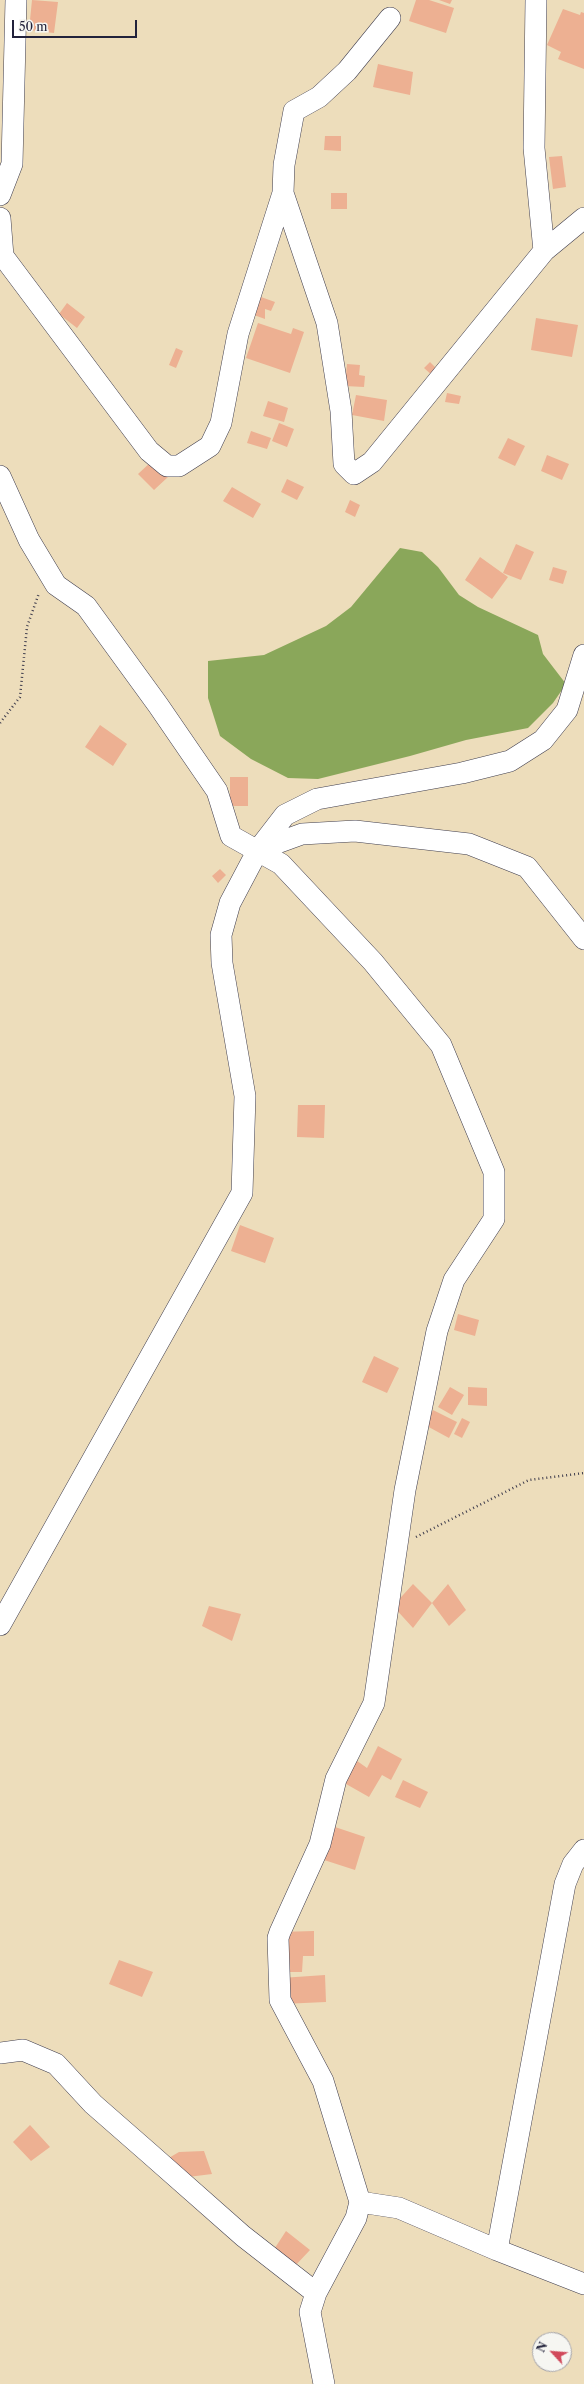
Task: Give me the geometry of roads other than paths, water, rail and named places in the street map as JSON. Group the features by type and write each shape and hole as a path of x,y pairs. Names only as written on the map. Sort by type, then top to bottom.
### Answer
{"street":[{"path":"0,195 12,164 16,0"},
{"path":"536,0 534,148 544,251"},
{"path":"0,218 3,256 150,451 167,466 179,466 210,446 221,423 238,334 283,193 284,165 294,112 319,97 347,71 390,18"},
{"path":"283,193 328,323 341,411 344,464 354,474 372,462 544,251 584,218"},
{"path":"0,476 29,540 56,585 86,606 158,705 217,791 230,836 258,850 281,864 373,962 441,1045 494,1172 494,1219 454,1280 437,1331 404,1490 374,1703 336,1779 320,1844 278,1938 280,2000 323,2081 360,2202 356,2218 316,2293 310,2312 324,2384"},
{"path":"0,1625 242,1193 245,1096 222,963 221,935 230,903 258,850 285,815 317,799 462,773 510,761 543,740 567,710 584,655"},
{"path":"258,850 302,834 355,831 469,844 527,867 584,939"},
{"path":"497,2250 565,1884 573,1864 584,1850"},
{"path":"0,2053 23,2050 56,2064 93,2104 244,2236 316,2293"},
{"path":"360,2202 399,2208 497,2250 584,2284"}]}
